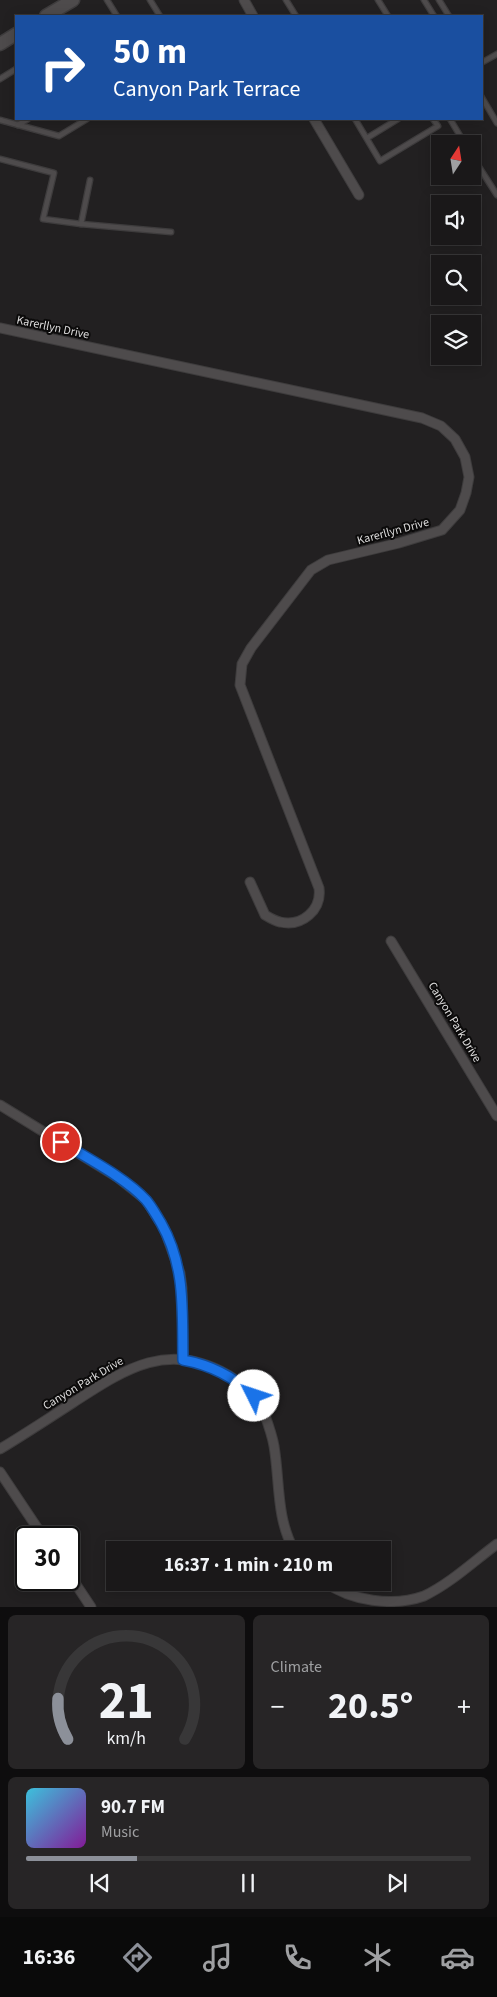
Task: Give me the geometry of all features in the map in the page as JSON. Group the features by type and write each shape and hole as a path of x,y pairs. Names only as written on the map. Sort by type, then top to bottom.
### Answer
{"main road":[{"path":"55,14 73,0"},
{"path":"0,44 15,35"}],"street":[{"path":"244,0 252,15"},
{"path":"315,120 359,195"},
{"name":"Karerllyn Drive","path":"0,328 422,418 441,426 455,439 465,458 469,477 466,493 460,510 442,530 399,543 328,560 311,570 250,648 242,664 240,685 319,888 320,898 312,914 298,922 280,922 265,916 250,882"},
{"name":"Canyon Park Drive","path":"391,941 497,1116"},
{"path":"0,1105 117,1177 146,1200 164,1228 180,1273 183,1360"},
{"name":"Canyon Park Drive","path":"0,1449 130,1368 156,1361 183,1360 209,1366 244,1386 262,1406 274,1444 283,1525 290,1541"},
{"path":"0,1472 36,1526"},
{"path":"340,1591 369,1601 382,1602 410,1600 424,1596 448,1581 497,1544"},
{"path":"80,1590 91,1607"}],"lane":[{"path":"107,0 116,15"},
{"path":"150,0 159,15"},
{"path":"286,0 295,15"},
{"path":"378,0 387,15"},
{"path":"424,0 433,15"},
{"path":"439,0 448,15"},
{"path":"483,62 497,54"},
{"path":"0,79 15,70"},
{"path":"483,99 497,123"},
{"path":"0,120 59,136 85,120"},
{"path":"18,125 26,120"},
{"path":"357,120 380,161 438,126 435,120"},
{"path":"367,138 396,120"},
{"path":"451,120 460,135"},
{"path":"0,160 54,173 43,219 171,232"},
{"path":"481,170 497,195"},
{"path":"81,224 90,180"}],"route":[{"path":"61,1142 117,1177 146,1200 164,1228 180,1273 183,1360 209,1366 233,1378 254,1396"}]}
